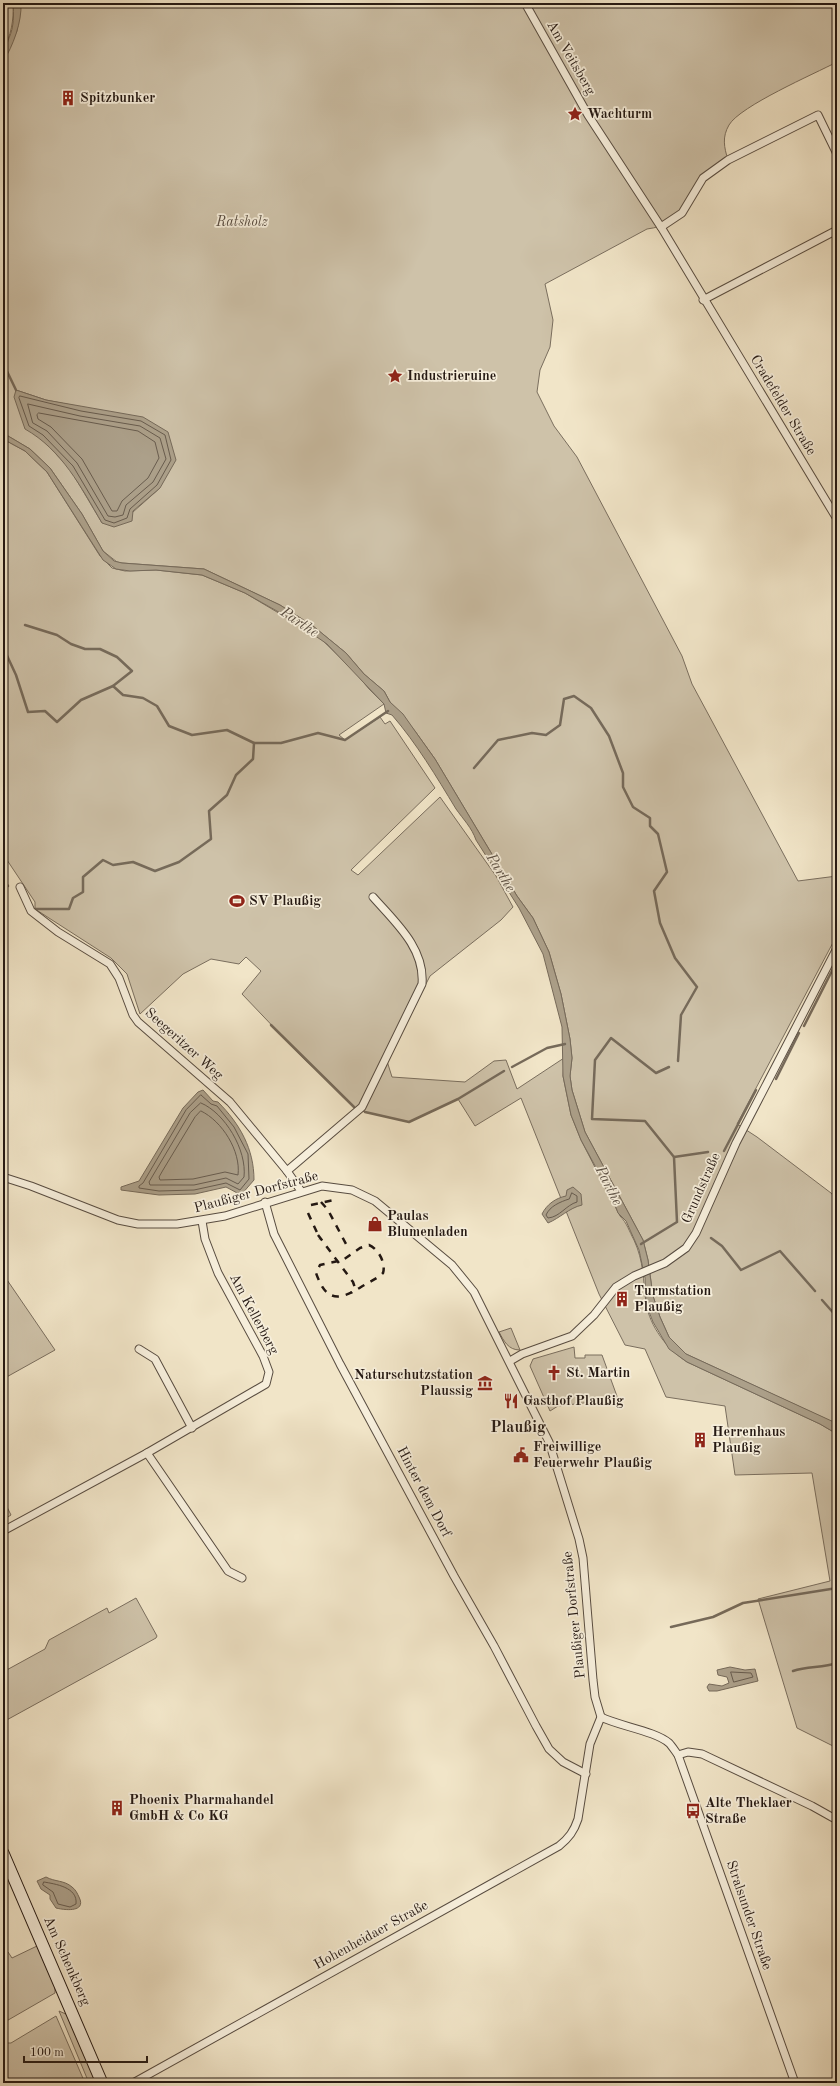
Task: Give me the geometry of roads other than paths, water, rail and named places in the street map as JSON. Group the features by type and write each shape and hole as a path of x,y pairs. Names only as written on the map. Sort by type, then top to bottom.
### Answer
{"main road":[{"name":"Am Schenkberg","path":"3,1853 102,2083"}],"street":[{"name":"Am Veitsberg","path":"525,3 588,115 661,227 718,325"},
{"path":"661,227 682,213 703,178 728,160 818,115 837,154"},
{"path":"703,300 837,230"},
{"name":"Cradefelder Straße","path":"718,325 837,519"},
{"name":"Seegeritzer Weg","path":"20,886 31,911 58,932 110,964 119,978 133,1015 138,1022 230,1102 287,1171 301,1191"},
{"path":"287,1171 362,1107 422,984 423,971 419,956 412,943 373,897"},
{"name":"Grundstraße","path":"510,1361 522,1354 572,1336 594,1315 616,1287 634,1276 682,1253 696,1233 736,1143 837,948"},
{"name":"Plaußiger Dorfstraße","path":"3,1177 31,1186 118,1220 138,1224 202,1221 225,1216 265,1202 322,1186 352,1190 375,1201 452,1265 474,1292 510,1361 548,1442 579,1539 583,1558 595,1698 601,1717"},
{"name":"Hinter dem Dorf","path":"265,1202 274,1234 340,1364 536,1726 549,1749 563,1762 585,1777"},
{"name":"Am Kellerberg","path":"3,1531 192,1428 266,1384 269,1372 263,1356 218,1273 205,1239 202,1221"},
{"path":"139,1348 155,1359 192,1428"},
{"path":"147,1453 228,1571 242,1578"},
{"path":"585,1777 592,1738 601,1717 614,1723 660,1737 668,1742 678,1755 688,1752 702,1754 812,1806 837,1820"},
{"name":"Stralsunder Straße","path":"678,1755 795,2083"},
{"name":"Hohenheidaer Straße","path":"133,2083 559,1846 574,1829 585,1777"}],"water":[{"path":"13,3 21,3 20,18 10,49 3,62 4,52 13,25"},
{"path":"16,390 46,400 143,417 168,432 176,460 160,488 133,511 132,521 114,527 102,523 70,470 50,447 25,429 14,397"},
{"name":"Parthe","path":"3,433 30,449 50,468 82,514 103,551 114,561 122,563 204,569 280,605 313,626 346,653 364,674 384,691 390,702 403,714 435,759 517,896 533,918 549,952 561,994 570,1039 572,1058 570,1076 572,1090 585,1132 643,1240 648,1260 653,1296 669,1337 686,1354 836,1423 837,1434 820,1424 687,1362 669,1349 653,1322 646,1304 645,1278 639,1250 626,1221 618,1213 612,1197 581,1140 571,1115 563,1076 562,1027 543,954 519,908 470,828 456,809 410,737 392,715 386,713 384,704 327,644 291,619 245,593 202,575 156,570 130,571 116,569 103,560 47,472 25,451 3,439"},
{"path":"203,1090 213,1101 218,1102 226,1110 239,1128 248,1147 254,1180 241,1195 226,1187 195,1194 159,1195 121,1190 121,1187 139,1181 183,1108 198,1092"},
{"path":"573,1187 581,1194 582,1205 573,1208 548,1223 542,1214 546,1207 559,1198 566,1196 567,1190"},
{"path":"730,1667 745,1670 755,1669 758,1681 717,1691 709,1691 707,1687 709,1684 722,1686 729,1683 727,1677 718,1675 717,1670"},
{"path":"46,1877 66,1883 73,1888 81,1902 80,1906 69,1910 56,1908 50,1899 50,1895 41,1889 37,1881"}],"waterway":[{"path":"3,363 16,390"},
{"path":"25,625 57,635 71,644 85,649 100,649 117,657 132,671 113,686"},
{"path":"3,647 16,675 28,712 45,711 57,722 81,700 113,686 123,695 143,698 157,706 169,726 192,735 227,730 254,743"},
{"path":"474,768 498,740 532,733 546,735 560,725 564,699 574,696 591,708 609,736 623,773 623,787 633,807 650,818 650,826 658,834 667,872 654,891 660,923 675,958 697,987 681,1015 678,1061"},
{"path":"35,909 69,909 73,898 83,892 83,877 103,860 113,865 133,862 155,871 179,862 211,839 209,811 227,795 236,775 253,759 254,743 281,743 318,733 345,740 388,711"},
{"path":"3,879 8,886"},
{"path":"3,905 6,901"},
{"path":"804,1026 837,961"},
{"path":"271,1025 354,1107"},
{"path":"776,1079 799,1033"},
{"path":"641,1244 677,1222 674,1157 645,1121 592,1119 595,1060 611,1038 656,1073 669,1067"},
{"path":"512,1067 547,1048 565,1044"},
{"path":"365,1112 409,1122 458,1099 504,1071"},
{"path":"724,1151 756,1090"},
{"path":"674,1157 708,1152"},
{"path":"711,1238 722,1246 741,1270 780,1251 815,1291"},
{"path":"822,1300 837,1317"},
{"path":"671,1627 713,1617 743,1603 837,1588"},
{"path":"793,1671 837,1663"}],"railway":[{"path":"311,1205 334,1200"},
{"path":"321,1202 328,1210 346,1244"},
{"path":"308,1213 320,1239"},
{"path":"318,1235 353,1282 355,1288 351,1293"},
{"path":"369,1245 379,1253 383,1261 383,1273 376,1279 346,1295 334,1296 329,1294 320,1283 316,1273 320,1265 343,1260 360,1248 369,1245"}],"place":[{"name":"Spitzbunker","path":"68,98"},
{"name":"Wachturm","path":"575,114"},
{"name":"Industrieruine","path":"395,376"},
{"name":"SV Plaußig","path":"237,901"},
{"name":"Paulas Blumenladen","path":"375,1224"},
{"name":"Turmstation Plaußig","path":"622,1299"},
{"name":"St. Martin","path":"554,1373"},
{"name":"Naturschutzstation Plaussig","path":"485,1383"},
{"name":"Gasthof Plaußig","path":"511,1401"},
{"name":"Herrenhaus Plaußig","path":"700,1440"},
{"name":"Freiwillige Feuerwehr Plaußig","path":"521,1455"},
{"name":"Phoenix Pharmahandel GmbH & Co KG","path":"117,1808"},
{"name":"Alte Theklaer Straße","path":"693,1811"}],"district":[{"name":"Plaußig","path":"518,1428"}],"park label":[{"name":"Ratsholz","path":"242,222"}]}
